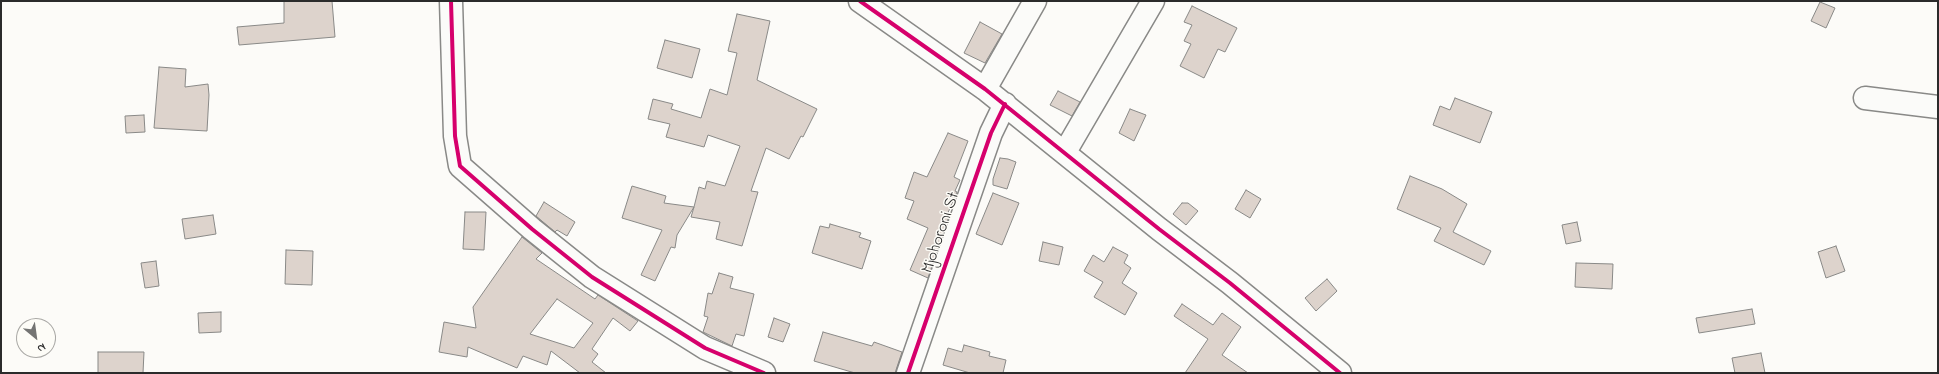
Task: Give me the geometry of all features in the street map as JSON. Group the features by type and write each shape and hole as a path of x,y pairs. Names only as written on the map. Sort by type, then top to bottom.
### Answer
{"street":[{"path":"451,1 455,136 460,166 532,229 592,277 705,348 764,373"},
{"path":"860,1 986,88 1340,373"},
{"path":"986,88 1035,1"},
{"path":"1065,152 1153,1"},
{"path":"1865,98 1938,107"},
{"name":"Mjohoroni St","path":"908,373 991,133 1005,104"}],"building":[{"path":"284,1 332,1 335,37 239,45 237,27 284,23"},
{"path":"1820,2 1835,8 1826,28 1811,21"},
{"path":"1192,6 1237,28 1225,52 1218,49 1204,78 1180,66 1191,44 1184,41 1192,25 1184,22"},
{"path":"737,14 770,21 757,80 817,109 803,137 801,136 789,159 766,148 751,191 758,192 742,246 716,239 720,222 691,217 699,187 705,189 707,181 725,186 740,146 708,135 704,147 666,137 670,124 648,119 653,99 673,104 671,109 701,118 710,89 727,95 737,53 728,51"},
{"path":"980,22 1002,34 985,63 964,53"},
{"path":"665,40 700,49 692,78 657,68"},
{"path":"159,67 186,69 185,87 208,84 209,95 207,131 154,128"},
{"path":"1058,91 1080,102 1072,116 1050,105"},
{"path":"1455,98 1492,112 1480,143 1433,125 1440,106 1450,110"},
{"path":"1130,109 1146,115 1134,141 1119,133"},
{"path":"144,115 145,132 126,133 125,116"},
{"path":"948,133 968,141 954,177 960,180 955,191 957,192 947,215 949,216 928,278 910,270 928,228 907,219 914,201 905,198 914,172 927,177"},
{"path":"1000,158 1016,162 1007,189 993,185 993,179"},
{"path":"1410,176 1442,189 1467,204 1453,232 1491,251 1484,265 1434,241 1441,228 1397,209"},
{"path":"632,186 666,196 664,203 694,207 677,235 675,248 671,247 655,281 641,275 662,230 622,218"},
{"path":"1246,190 1261,199 1250,218 1235,209"},
{"path":"993,193 1019,203 1002,245 976,234"},
{"path":"544,202 575,222 567,236 557,230 555,232 536,216"},
{"path":"1182,203 1188,203 1198,211 1186,225 1173,214"},
{"path":"465,212 486,212 484,250 463,249"},
{"path":"213,215 216,234 185,239 182,219"},
{"path":"1577,222 1581,241 1566,244 1562,225"},
{"path":"830,224 861,233 859,237 871,241 862,269 812,253 820,226 829,228"},
{"path":"522,237 542,253 536,259 595,299 598,295 638,321 630,331 613,318 592,349 598,354 592,362 606,373 580,373 551,351 547,365 523,356 517,368 468,347 467,357 439,352 444,322 476,328 473,307","holes":["557,299 593,323 574,348 530,334"]},
{"path":"1043,242 1063,247 1059,265 1039,261"},
{"path":"1836,246 1845,271 1826,278 1818,252"},
{"path":"1113,247 1128,255 1124,263 1131,268 1122,283 1137,293 1125,315 1094,297 1103,282 1084,271 1093,255 1104,262"},
{"path":"286,250 313,251 312,285 285,284"},
{"path":"156,261 159,286 145,288 141,263"},
{"path":"1576,263 1613,264 1612,289 1575,287"},
{"path":"719,273 733,277 730,288 754,294 744,336 736,334 732,346 703,332 708,317 704,316 708,293 712,294"},
{"path":"1327,279 1337,291 1316,311 1305,298"},
{"path":"1182,304 1213,325 1222,313 1241,327 1222,355 1248,373 1185,373 1208,339 1174,316"},
{"path":"1752,309 1755,324 1699,333 1696,318"},
{"path":"221,312 221,332 199,333 198,313"},
{"path":"774,318 790,324 783,342 768,337"},
{"path":"823,332 872,346 874,342 902,352 895,373 855,373 814,361"},
{"path":"964,345 990,352 989,356 1006,360 1003,373 970,373 943,365 948,348 962,352"},
{"path":"98,352 144,352 143,373 98,373"},
{"path":"1761,353 1765,373 1735,373 1732,358"}],"cycle path":[{"path":"451,1 455,136 460,166 532,229 592,277 705,348 764,373"},
{"path":"860,1 985,89 1159,229 1230,283 1340,373"},
{"path":"908,373 991,133 1005,104"}]}
